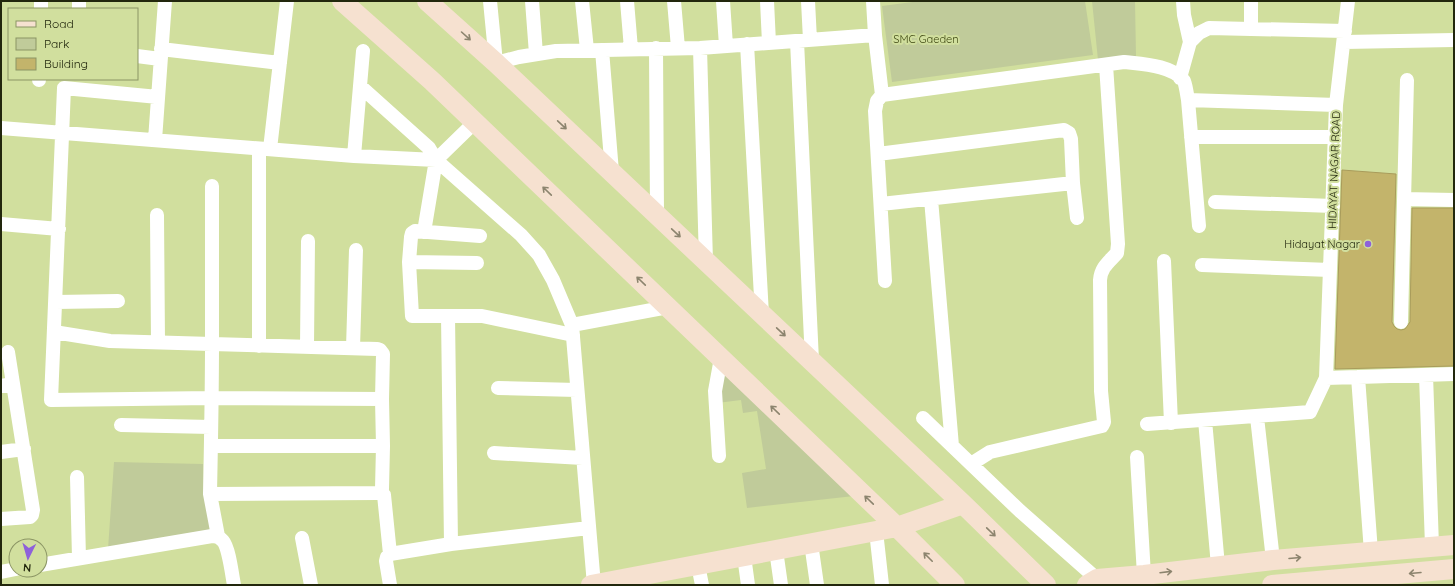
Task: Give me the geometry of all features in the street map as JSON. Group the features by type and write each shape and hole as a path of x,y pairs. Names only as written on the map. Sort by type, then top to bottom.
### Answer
{"street":[{"path":"155,140 165,1"},
{"path":"259,346 265,149 280,63 287,1"},
{"path":"342,1 432,81 898,527 956,585"},
{"path":"427,1 443,8 496,63 963,504 1046,585"},
{"path":"490,1 496,63"},
{"path":"532,1 536,54"},
{"path":"582,1 587,50"},
{"path":"627,1 631,49"},
{"path":"674,1 678,48"},
{"path":"722,1 726,46"},
{"path":"767,1 769,43"},
{"path":"808,1 804,40 812,361"},
{"path":"873,1 875,35 882,95"},
{"path":"1180,78 1190,42 1184,15 1183,1"},
{"path":"1251,1 1251,29"},
{"name":"HIDAYAT NAGAR ROAD","path":"1147,424 1310,412 1326,378 1336,105 1348,1"},
{"path":"1190,42 1199,33 1209,28 1251,29 1345,36 1454,40"},
{"path":"496,63 556,51 700,48 875,35"},
{"path":"747,44 762,314"},
{"path":"656,48 657,215"},
{"path":"700,48 706,262"},
{"path":"354,156 364,50"},
{"path":"602,50 612,172"},
{"path":"138,56 161,54 280,63"},
{"path":"885,281 875,111 877,101 882,95 1124,62 1163,68 1175,73 1184,81 1188,100 1199,226"},
{"path":"971,464 990,452 1102,426 1104,422 1101,391 1100,276 1107,263 1117,253 1118,244 1106,65"},
{"path":"1401,322 1407,80"},
{"path":"360,86 429,148 436,160 521,235 539,255 553,280 572,330 593,585 898,527 963,504"},
{"path":"158,97 64,88 51,400 212,398 382,399"},
{"path":"1188,100 1336,105"},
{"path":"424,232 436,160 475,122"},
{"path":"1,128 354,156 436,160"},
{"path":"878,154 1064,130 1069,133 1071,139 1073,183 1077,218"},
{"path":"1191,137 1335,137"},
{"path":"880,204 1073,183"},
{"path":"212,186 212,398 210,494 218,536"},
{"path":"931,199 952,446"},
{"path":"1404,199 1454,200"},
{"path":"1215,202 1332,206"},
{"path":"157,215 158,342"},
{"path":"1,224 59,229"},
{"path":"480,236 415,231 412,233 410,237 410,262 412,316 482,316 572,330 668,307"},
{"path":"307,347 308,241"},
{"path":"353,348 356,250"},
{"path":"1164,261 1171,423"},
{"path":"410,262 477,263"},
{"path":"1202,265 1330,270"},
{"path":"56,302 118,301"},
{"path":"448,316 452,544"},
{"path":"54,332 110,341 380,350 383,354 383,446 381,492 210,494"},
{"path":"1,519 30,517 33,513 24,449 7,385 8,352"},
{"path":"719,456 716,391 721,358"},
{"path":"1326,378 1454,374"},
{"path":"1426,375 1432,546"},
{"path":"1358,377 1371,552"},
{"path":"498,388 577,390"},
{"path":"1257,417 1273,560"},
{"path":"923,418 1020,510 1092,582 1273,560 1454,545"},
{"path":"1205,420 1218,566"},
{"path":"121,425 211,428"},
{"path":"211,446 383,446"},
{"path":"1,452 24,449"},
{"path":"494,453 583,458"},
{"path":"1137,457 1144,575"},
{"path":"77,477 79,558"},
{"path":"384,494 390,554 386,561 390,585"},
{"path":"390,554 452,544 589,528"},
{"path":"876,531 882,585"},
{"path":"48,564 218,536 223,540 226,547 234,585"},
{"path":"302,538 311,585"},
{"path":"811,543 817,585"},
{"path":"776,550 780,585"},
{"path":"744,556 748,585"},
{"path":"698,565 702,585"},
{"path":"1272,585 1454,569"}],"green space":[{"name":"SMC Gaeden","path":"920,1 1085,1 1093,55 892,82 882,6"},
{"path":"1092,1 1135,1 1136,56 1098,60"},
{"path":"721,362 854,496 747,508 742,473 766,469 757,411 743,413 741,400 717,403"},
{"path":"114,462 203,464 204,497 212,531 108,549"}],"building":[{"path":"1342,170 1396,174 1392,322 1397,329 1405,329 1410,322 1412,208 1454,208 1454,366 1335,369"}],"place":[{"name":"Hidayat Nagar","path":"1368,244"}]}
